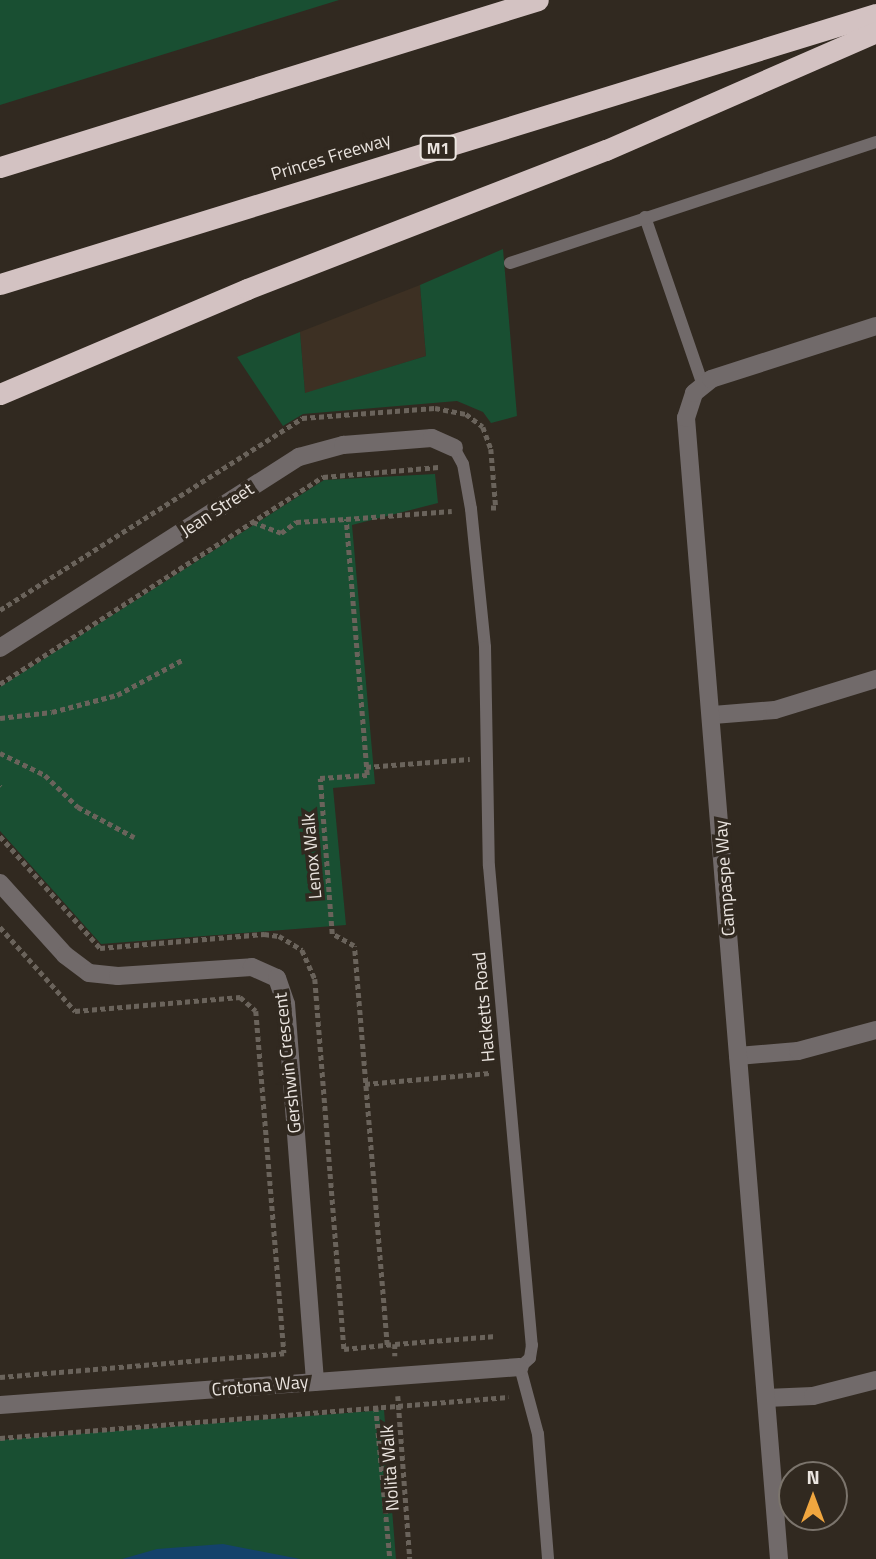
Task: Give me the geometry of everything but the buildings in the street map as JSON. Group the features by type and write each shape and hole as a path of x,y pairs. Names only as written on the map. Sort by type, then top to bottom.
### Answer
{"highway":[{"path":"0,167 538,0"},
{"name":"Princes Freeway","path":"0,284 876,14"},
{"path":"0,394 247,289 606,150 876,32"}],"street":[{"path":"703,385 726,373 876,326"},
{"name":"Campaspe Way","path":"703,385 689,403 686,418 713,715 779,1559"},
{"name":"Jean Street","path":"0,648 299,457 343,446 432,438 454,448"},
{"path":"713,715 775,710 876,679"},
{"name":"Gershwin Crescent","path":"0,883 65,955 89,973 118,976 252,967 277,978 286,1004 315,1382"},
{"path":"738,1056 812,1049 876,1030"},
{"name":"Crotona Way","path":"0,1405 520,1367"},
{"path":"765,1398 813,1396 876,1380"}],"lane":[{"path":"510,263 876,142"},
{"path":"645,217 703,385"},
{"name":"Hacketts Road","path":"454,448 463,464 471,509 485,647 489,866 532,1345 530,1358 520,1367"},
{"path":"520,1367 538,1434 548,1559"}],"path":[{"path":"0,684 323,477 463,464"},
{"path":"253,523 281,533 296,523 471,509"},
{"path":"346,519 366,767 487,758"},
{"path":"0,718 52,712 117,695 184,659"},
{"path":"0,753 45,775 78,807 134,837"},
{"name":"Lenox Walk","path":"344,1349 387,1345 354,946 332,934 320,778 367,775 366,767"},
{"path":"0,836 100,948 264,934 293,942 309,958 315,979 344,1349 0,1377"},
{"path":"0,927 75,1011 240,997 256,1011 284,1353"},
{"path":"365,1084 507,1072"},
{"path":"395,1345 496,1336"},
{"name":"Nolita Walk","path":"397,1375 410,1559"},
{"path":"374,1377 390,1559"},
{"path":"0,1438 528,1395"}],"shaded area":[{"path":"420,285 426,356 305,394 300,332"}],"green space":[{"path":"0,0 339,0 0,105"},
{"path":"503,249 517,416 491,423 483,412 457,401 303,414 283,426 237,357 300,332 305,393 426,356 420,285"},
{"path":"435,474 438,503 352,525 375,784 333,788 346,925 101,944 0,831 0,687 324,480"},
{"path":"384,1410 396,1559 0,1559 0,1440"}],"water":[{"path":"223,1544 300,1559 122,1559 157,1549"}]}
